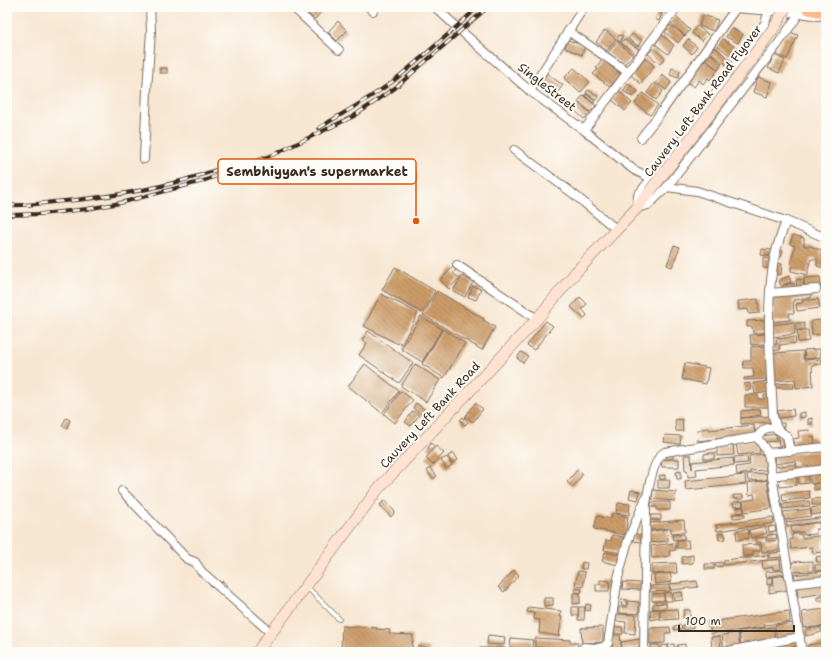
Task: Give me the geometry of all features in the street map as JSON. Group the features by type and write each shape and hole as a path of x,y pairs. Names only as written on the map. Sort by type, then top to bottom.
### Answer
{"highway":[{"path":"803,9 826,11"}],"main road":[{"name":"Cauvery Left Bank Road Flyover","path":"637,208 714,110 776,26 786,7"},
{"name":"Cauvery Left Bank Road","path":"257,652 271,633 310,589 378,489 537,319 576,272 637,208"}],"street":[{"path":"144,159 151,31 150,7"},
{"path":"293,7 339,50"},
{"name":"SingleStreet","path":"435,7 530,91 584,130 634,170 651,178"},
{"path":"530,91 584,7"},
{"path":"584,130 677,7"},
{"path":"641,138 662,111 732,8 803,9 826,18"},
{"path":"769,8 765,23 693,126 638,195 637,208 648,205 667,187 778,44 803,9"},
{"path":"568,31 628,72"},
{"path":"514,150 571,192 616,229"},
{"path":"667,187 697,191 786,221 826,238"},
{"path":"777,429 773,416 769,328 770,293 773,263 786,221"},
{"path":"457,265 537,319"},
{"path":"770,293 816,289"},
{"path":"644,652 646,504 652,477 659,457 662,454 757,437 766,428 777,429 787,436 790,451"},
{"path":"757,437 768,453 802,652"},
{"path":"768,453 826,447"},
{"path":"771,476 826,469"},
{"path":"122,491 188,559 194,562 271,633"},
{"path":"581,652 584,647 601,648 608,643 618,578 628,540 648,494"},
{"path":"791,584 826,580"},
{"path":"723,652 800,637"}],"lane":[{"path":"310,589 339,619"}],"building":[{"path":"312,7 326,7 315,19 307,13"},
{"path":"659,12 662,14 659,21 655,19"},
{"path":"703,15 718,20 714,31 699,26"},
{"path":"675,16 690,30 685,36 670,22"},
{"path":"338,21 347,31 337,41 328,32"},
{"path":"670,25 684,35 678,43 665,32"},
{"path":"697,26 708,34 702,41 692,33"},
{"path":"731,28 743,34 738,43 726,37"},
{"path":"605,30 616,39 607,51 596,42"},
{"path":"790,32 798,35 787,59 776,54 785,35 788,37"},
{"path":"632,34 642,40 638,46 628,39"},
{"path":"619,35 623,36 620,42 617,40"},
{"path":"662,35 674,45 668,54 655,44"},
{"path":"624,39 639,49 636,54 621,43"},
{"path":"688,39 697,47 692,54 683,46"},
{"path":"723,39 737,48 731,56 718,46"},
{"path":"568,40 585,46 582,55 565,48"},
{"path":"617,41 633,55 623,66 608,53"},
{"path":"715,47 732,62 728,66 710,52"},
{"path":"653,48 665,58 660,64 648,54"},
{"path":"711,54 722,64 718,70 706,59"},
{"path":"774,55 785,60 779,73 768,68"},
{"path":"645,58 654,66 641,84 631,75"},
{"path":"602,59 620,74 610,87 593,74 598,69 596,68"},
{"path":"705,60 718,70 710,80 708,78 703,84 699,80 694,87 687,82"},
{"path":"160,68 167,68 167,73 160,73"},
{"path":"574,68 590,82 580,93 564,78"},
{"path":"672,68 680,71 678,78 670,75"},
{"path":"546,73 563,85 557,93 551,88 548,92 538,84"},
{"path":"662,75 671,82 666,90 656,83"},
{"path":"758,77 772,82 767,97 753,92"},
{"path":"654,83 663,91 656,100 647,93"},
{"path":"628,84 638,91 633,97 623,91"},
{"path":"588,90 599,97 596,100 586,93"},
{"path":"619,91 632,103 625,111 612,100"},
{"path":"643,93 658,105 650,115 635,103"},
{"path":"586,94 595,101 593,103 585,96"},
{"path":"584,95 596,106 590,112 578,101"},
{"path":"578,103 590,113 584,119 573,109"},
{"path":"793,235 804,238 804,246 810,246 821,250 821,256 826,258 824,268 817,266 817,259 811,259 808,275 791,271 792,257 795,246 790,244"},
{"path":"674,245 680,247 672,267 667,265"},
{"path":"762,249 772,250 771,257 761,255"},
{"path":"778,250 783,251 781,257 776,256"},
{"path":"763,258 769,259 769,268 763,268"},
{"path":"775,263 782,264 781,275 773,274"},
{"path":"395,267 435,291 422,313 382,290"},
{"path":"453,267 456,270 453,273 459,278 449,289 440,280"},
{"path":"462,276 473,282 465,297 453,291"},
{"path":"789,276 791,282 781,286 779,280"},
{"path":"820,277 821,288 805,289 804,278"},
{"path":"803,279 804,289 797,290 796,280"},
{"path":"794,283 795,290 784,291 783,285"},
{"path":"473,286 481,289 476,300 468,297"},
{"path":"437,291 495,327 482,350 423,315"},
{"path":"811,291 811,298 793,300 794,313 789,313 790,320 773,322 772,295"},
{"path":"381,294 418,313 402,344 399,342 398,344 364,326"},
{"path":"580,297 587,304 582,309 587,315 584,319 571,307"},
{"path":"758,299 759,313 749,314 748,309 739,310 738,301"},
{"path":"818,299 820,308 797,311 796,304 802,303 802,301"},
{"path":"421,316 442,329 422,362 401,349"},
{"path":"766,320 766,333 753,333 752,326 747,327 747,321"},
{"path":"823,320 824,334 812,335 811,321"},
{"path":"546,321 553,326 534,350 527,345"},
{"path":"794,322 795,334 773,337 772,325"},
{"path":"796,323 804,323 804,330 796,330"},
{"path":"443,329 465,343 444,378 422,364"},
{"path":"808,330 809,341 798,342 797,331"},
{"path":"368,331 413,363 399,383 359,355 367,343 362,340"},
{"path":"766,334 767,344 751,345 750,335"},
{"path":"795,337 796,343 779,345 780,350 773,351 772,345 777,344 776,339"},
{"path":"767,346 768,379 744,380 744,378 754,377 753,368 744,368 743,361 751,361 751,347"},
{"path":"820,349 821,357 805,359 804,350"},
{"path":"803,351 804,360 821,359 822,364 812,365 813,386 796,388 795,379 774,381 773,353"},
{"path":"521,352 528,356 523,363 517,358"},
{"path":"685,363 709,368 706,384 682,379"},
{"path":"365,364 399,391 382,413 348,386"},
{"path":"415,364 440,380 426,402 401,386"},
{"path":"770,381 771,392 755,394 753,383"},
{"path":"750,383 751,390 745,390 744,384"},
{"path":"793,383 794,388 776,388 776,384"},
{"path":"401,391 413,400 395,423 384,414"},
{"path":"745,395 758,395 758,399 764,399 764,395 771,395 771,407 745,407"},
{"path":"416,403 427,411 423,416 413,408"},
{"path":"475,403 483,409 473,422 465,417"},
{"path":"760,409 761,415 741,418 741,411"},
{"path":"793,409 794,416 778,418 777,411"},
{"path":"413,411 419,415 411,426 405,422"},
{"path":"805,412 805,417 799,418 799,413"},
{"path":"772,416 772,422 741,424 741,418"},
{"path":"463,417 468,422 465,425 460,420"},
{"path":"66,418 70,420 67,428 62,426"},
{"path":"812,418 812,424 808,424 808,419"},
{"path":"682,419 683,431 676,431 675,420"},
{"path":"778,423 784,423 784,428 779,428"},
{"path":"754,425 755,434 698,441 697,430"},
{"path":"809,430 810,437 814,436 815,444 794,446 793,439 799,438 798,431"},
{"path":"776,434 777,441 763,442 762,436"},
{"path":"665,435 681,436 680,444 664,442"},
{"path":"786,435 787,445 779,447 778,436"},
{"path":"759,441 760,453 738,455 736,443"},
{"path":"431,443 434,446 431,450 428,448"},
{"path":"733,445 734,455 717,456 717,446"},
{"path":"436,446 444,453 433,465 426,458"},
{"path":"826,450 826,466 797,469 796,461 775,464 774,456"},
{"path":"454,453 458,460 452,463 448,456"},
{"path":"714,453 714,459 704,459 704,454"},
{"path":"663,454 673,454 673,458 663,458"},
{"path":"764,454 766,470 750,471 750,473 737,475 736,467 750,465 749,456"},
{"path":"684,455 691,455 692,469 692,462 733,458 734,465 696,469 697,476 688,477 687,470 685,470"},
{"path":"747,456 748,463 735,464 734,457"},
{"path":"447,457 452,465 446,469 441,460"},
{"path":"679,459 679,467 662,467 661,460"},
{"path":"796,464 797,471 775,474 774,467"},
{"path":"430,468 437,476 433,479 427,471"},
{"path":"578,469 583,474 573,487 567,482"},
{"path":"681,471 681,479 677,479 676,472"},
{"path":"826,471 826,482 811,484 810,473"},
{"path":"766,473 767,480 748,481 747,474"},
{"path":"808,473 809,483 799,484 798,474"},
{"path":"665,475 665,479 660,479 659,476"},
{"path":"745,475 746,484 686,490 685,481"},
{"path":"796,475 797,485 780,487 779,477"},
{"path":"658,480 670,480 669,488 658,488"},
{"path":"767,480 772,508 745,512 743,501 755,499 754,494 749,495 748,483"},
{"path":"819,483 820,489 814,490 813,484"},
{"path":"631,490 640,492 638,500 629,498"},
{"path":"653,490 676,492 675,501 652,499"},
{"path":"809,491 810,498 783,501 782,494"},
{"path":"733,495 743,495 743,499 734,499"},
{"path":"825,498 825,505 812,505 812,499"},
{"path":"385,500 395,512 391,517 380,505"},
{"path":"742,501 743,506 734,507 733,502"},
{"path":"809,501 810,506 783,509 783,504"},
{"path":"651,502 670,502 670,510 657,510 657,507 651,507"},
{"path":"618,503 630,504 629,515 616,513"},
{"path":"824,506 825,513 812,515 811,508"},
{"path":"743,507 744,512 737,513 736,508"},
{"path":"810,509 811,516 784,520 783,512"},
{"path":"612,513 628,517 625,535 594,529 597,516 611,519"},
{"path":"744,513 745,517 733,518 733,514"},
{"path":"651,515 661,515 661,520 650,520"},
{"path":"773,517 774,523 717,531 716,525"},
{"path":"826,517 826,521 787,526 786,522"},
{"path":"684,520 685,532 671,533 671,528 650,530 650,523"},
{"path":"819,523 820,529 816,529 816,534 803,535 803,532 792,533 791,527"},
{"path":"765,526 767,533 751,538 749,530"},
{"path":"775,526 776,531 769,532 768,527"},
{"path":"667,529 668,541 650,543 648,532"},
{"path":"748,529 749,538 737,540 736,531"},
{"path":"724,532 726,539 719,540 718,534"},
{"path":"634,534 641,535 641,542 633,541"},
{"path":"684,534 684,539 673,540 672,535"},
{"path":"776,534 777,538 767,539 767,535"},
{"path":"792,534 801,534 802,538 826,535 826,542 822,542 823,552 813,553 812,547 791,549 790,540 792,539"},
{"path":"612,535 624,537 621,553 604,550 606,540 611,541"},
{"path":"766,537 766,541 779,540 780,550 762,552 761,542 756,542 756,538"},
{"path":"677,540 688,540 689,548 677,548"},
{"path":"675,543 676,550 669,551 670,556 652,558 651,546"},
{"path":"760,544 760,551 753,551 753,555 743,556 742,545"},
{"path":"605,552 620,555 618,565 602,561"},
{"path":"782,552 783,557 769,558 769,553"},
{"path":"693,555 693,563 682,564 682,557"},
{"path":"768,555 768,560 724,565 724,560"},
{"path":"821,556 822,562 817,562 816,557"},
{"path":"826,558 826,570 815,571 815,565 825,564 823,559"},
{"path":"780,559 781,569 773,570 773,567 763,569 762,561"},
{"path":"813,561 813,571 793,572 792,562"},
{"path":"582,562 587,563 586,569 581,569"},
{"path":"722,562 723,566 716,567 715,563"},
{"path":"676,563 677,573 652,574 652,564"},
{"path":"705,564 714,564 714,569 705,569"},
{"path":"514,570 519,575 504,592 498,587"},
{"path":"784,570 785,574 766,577 766,572"},
{"path":"578,571 585,572 583,587 575,586"},
{"path":"823,571 824,580 795,583 794,575"},
{"path":"670,573 672,582 655,584 654,575"},
{"path":"787,575 788,590 769,593 769,586 774,586 773,577"},
{"path":"773,577 773,584 767,585 767,578"},
{"path":"600,580 610,581 609,591 596,591 596,584 600,584"},
{"path":"223,581 227,586 223,590 219,585"},
{"path":"697,581 698,587 671,590 670,584"},
{"path":"623,582 641,583 641,590 622,589"},
{"path":"826,582 826,593 798,597 797,585"},
{"path":"669,585 670,591 650,592 650,586"},
{"path":"575,588 582,589 581,593 575,592"},
{"path":"671,592 672,601 665,601 664,593"},
{"path":"682,592 683,600 674,601 673,593"},
{"path":"573,593 580,593 580,603 573,604"},
{"path":"664,593 664,601 652,601 652,594"},
{"path":"826,596 826,601 817,601 817,597"},
{"path":"544,598 553,598 553,605 544,606"},
{"path":"622,599 627,600 626,606 621,605"},
{"path":"628,601 639,602 639,614 619,613 619,607 628,607"},
{"path":"666,603 666,608 653,609 653,604"},
{"path":"586,604 591,605 590,611 585,610"},
{"path":"528,607 561,611 560,617 562,617 559,636 539,633 540,620 534,619 535,613 527,612"},
{"path":"572,607 578,607 578,615 572,615"},
{"path":"579,607 585,607 584,620 578,620"},
{"path":"659,609 660,618 651,620 650,610"},
{"path":"677,609 678,619 660,620 660,610"},
{"path":"825,609 826,626 804,628 802,612"},
{"path":"684,610 690,610 690,618 683,618"},
{"path":"789,611 790,622 711,634 709,622"},
{"path":"616,614 636,615 635,634 625,633 626,622 616,621"},
{"path":"795,623 797,636 777,638 775,625"},
{"path":"693,624 693,628 684,630 683,625"},
{"path":"681,625 682,629 674,630 674,626"},
{"path":"342,626 377,628 376,629 390,630 389,634 413,635 412,652 341,651"},
{"path":"603,627 603,642 582,643 581,628"},
{"path":"615,627 622,627 623,634 615,634"},
{"path":"670,627 671,633 665,633 665,643 650,644 650,628"},
{"path":"774,627 775,641 741,645 739,631"},
{"path":"820,627 822,632 806,636 805,630"},
{"path":"738,633 740,648 724,649 722,635"},
{"path":"488,635 505,637 504,645 487,644"},
{"path":"612,635 620,635 622,651 613,651"},
{"path":"720,636 721,651 712,651 711,637"},
{"path":"511,638 533,640 532,650 510,648"},
{"path":"535,638 570,640 570,643 578,643 577,649 535,647"},
{"path":"640,639 641,647 622,650 621,642"},
{"path":"797,639 798,646 780,649 779,642"},
{"path":"826,642 826,649 809,651 808,645"},
{"path":"674,644 675,652 669,652 668,645"},
{"path":"685,644 685,652 678,652 677,645"},
{"path":"651,645 659,645 659,651 652,651"},
{"path":"668,645 668,652 661,652 661,646"},
{"path":"418,646 430,648 429,652 416,652"},
{"path":"777,646 778,652 764,652 763,648"},
{"path":"496,647 505,648 505,652 496,652"},
{"path":"799,647 800,652 789,652 788,649"},
{"path":"479,648 494,648 494,652 479,652"},
{"path":"518,649 519,652 507,652 507,650"},
{"path":"825,649 826,652 813,652 813,651"},
{"path":"576,650 576,652 546,652 546,651"},
{"path":"763,650 763,652 751,652 751,651"}],"railway":[{"path":"319,128 392,82 478,7"},
{"path":"7,215 41,214 87,209 120,203 203,181 275,154 354,116 395,88 488,7"},
{"path":"7,205 36,204 116,195 178,182 219,169"}],"place":[{"name":"Sembhiyyan's supermarket","path":"416,221"}]}
